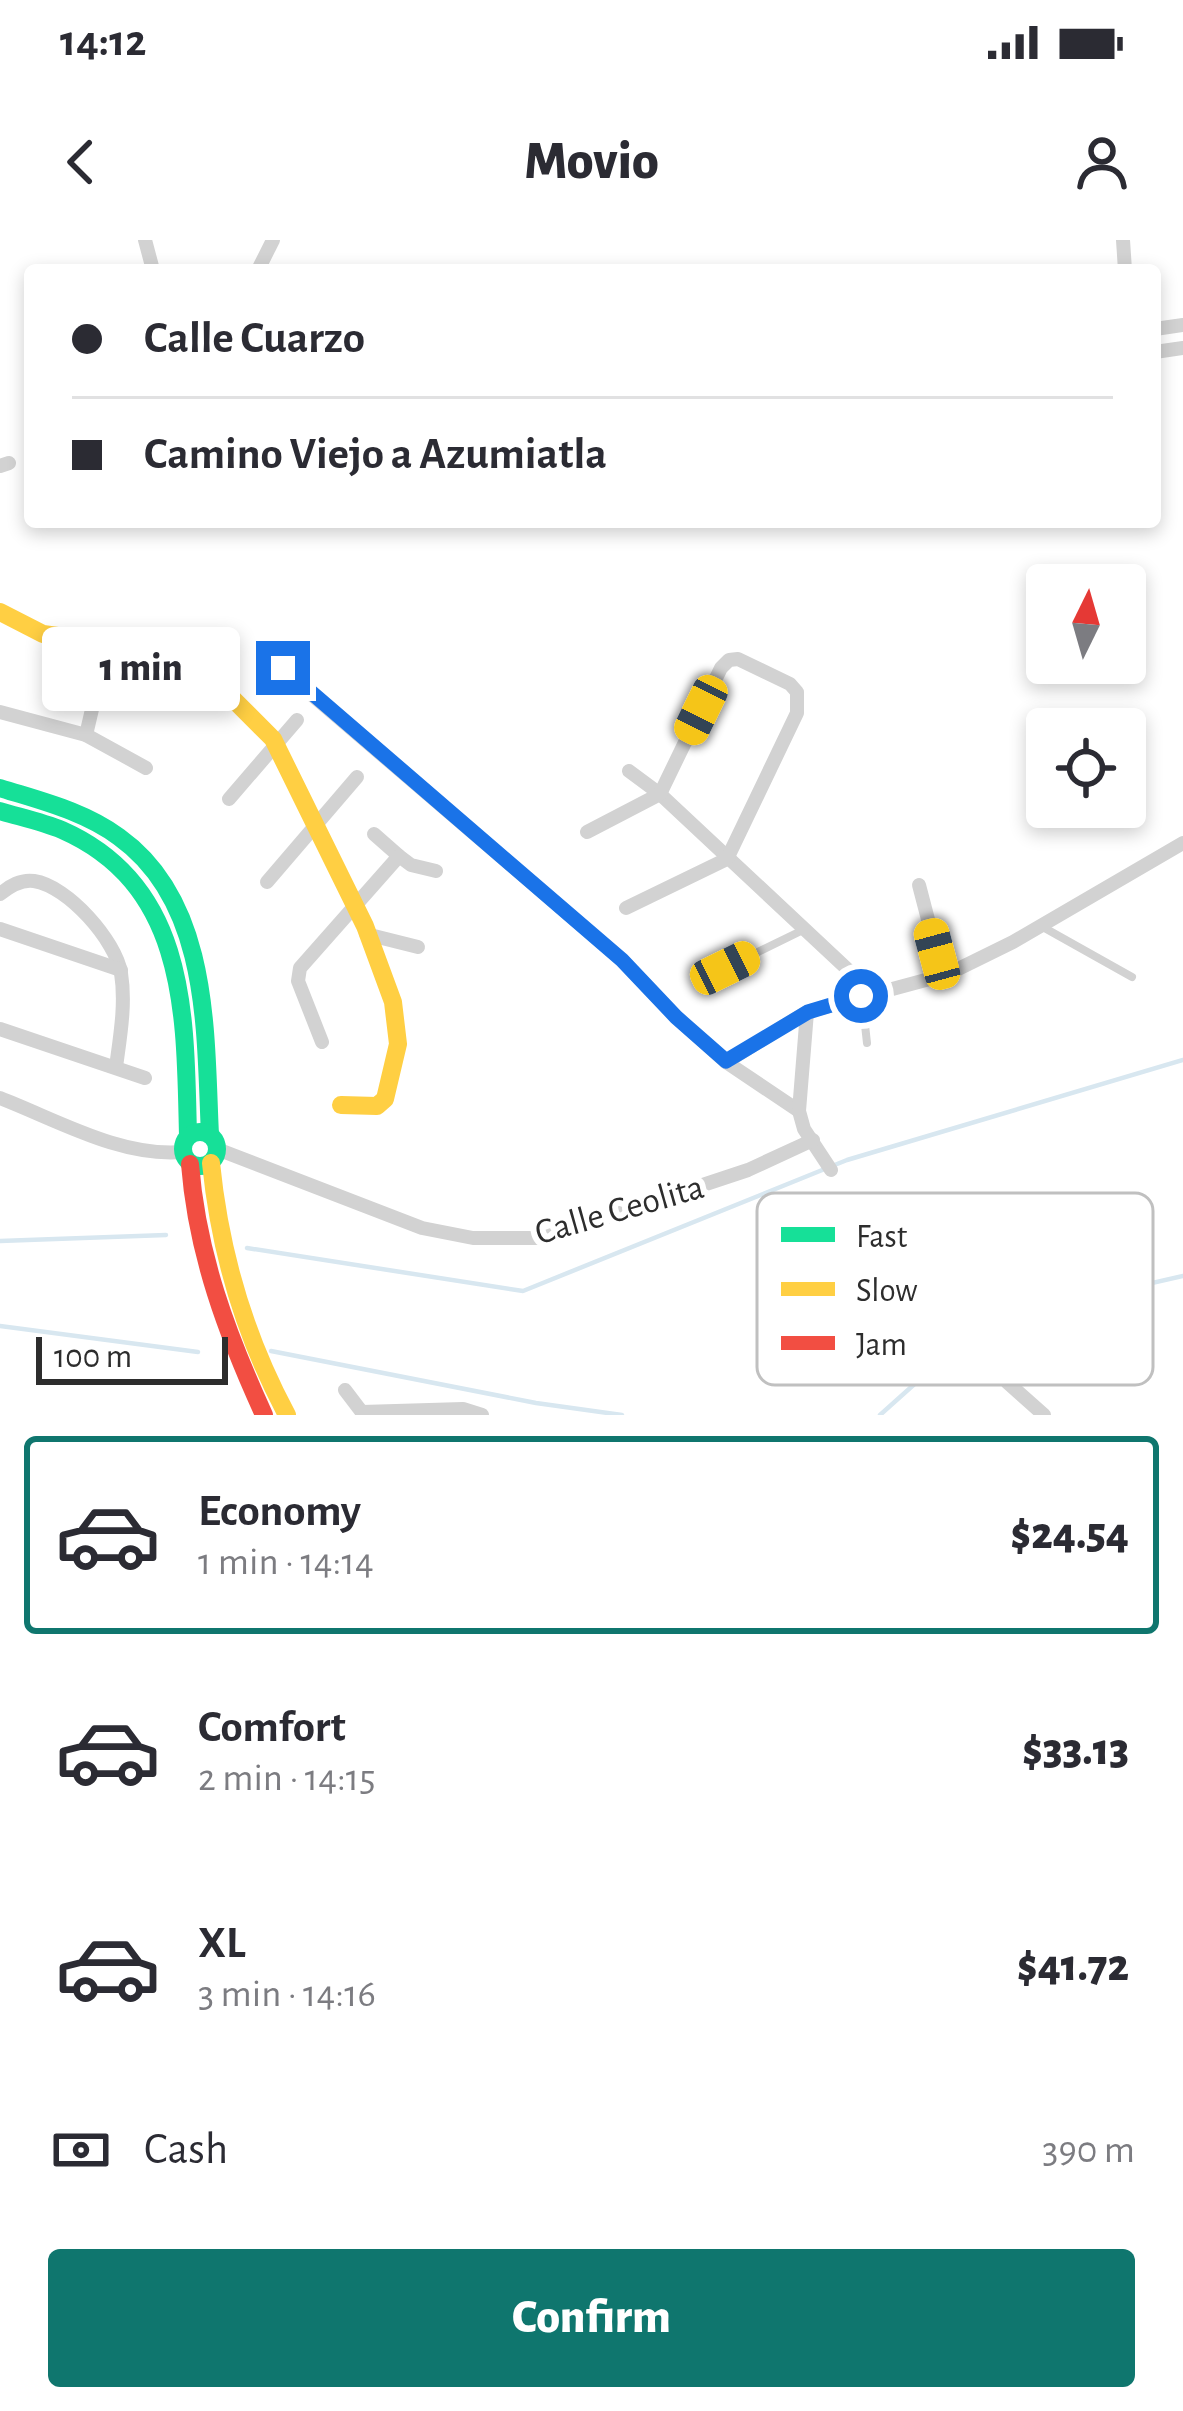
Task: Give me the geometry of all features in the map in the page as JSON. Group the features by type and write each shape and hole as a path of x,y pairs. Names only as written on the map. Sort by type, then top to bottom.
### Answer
{"street":[{"path":"0,612 42,636 166,653 191,662 277,743 384,978 398,1039 385,1099 377,1106 341,1105"},
{"path":"86,735 107,645"},
{"path":"272,657 622,960 726,1061 799,1111 808,1012"},
{"path":"587,832 660,794 729,660 738,659 797,692 796,713 727,859 626,908"},
{"path":"0,712 86,735 146,768"},
{"path":"230,799 297,720"},
{"path":"629,771 660,794 860,982 861,996"},
{"path":"267,882 357,777"},
{"path":"0,788 66,806 113,832 172,895 195,949 201,980 214,1207 224,1258 251,1343 287,1415"},
{"path":"0,812 41,820 88,842 111,859 149,902 168,940 183,994 187,1151 202,1256 233,1348 264,1415"},
{"path":"374,834 411,866 436,872"},
{"path":"726,1061 808,1012 949,974 1183,843"},
{"path":"322,1042 297,973 399,856"},
{"path":"0,894 22,882 44,885 97,926 121,970 116,1067"},
{"path":"919,885 937,954 949,974"},
{"path":"0,929 121,970"},
{"path":"366,934 418,947"},
{"path":"0,1029 145,1078"},
{"path":"0,1098 113,1142 163,1154 187,1151 203,1132 213,1149"},
{"name":"Calle Ceolita","path":"213,1149 422,1228 473,1238 543,1238 748,1170 824,1156 799,1111"},
{"path":"187,1151 197,1167 213,1149"},
{"path":"1010,1385 1044,1415"},
{"path":"345,1390 363,1414 463,1409 482,1415"}],"lane":[{"path":"1040,925 1132,976"},
{"path":"725,968 803,930"},
{"path":"861,996 867,1043"}],"waterway":[{"path":"765,1193 847,1160 1183,1060"},
{"path":"247,1248 523,1291 757,1196"},
{"path":"0,1241 166,1235"},
{"path":"1153,1283 1183,1276"},
{"path":"0,1326 198,1352"},
{"path":"271,1351 536,1403 622,1415"},
{"path":"880,1415 914,1385"}],"traffic: fast":[{"path":"0,788 106,828 149,865 171,897 197,973 210,1135"},
{"path":"0,811 62,830 104,854 135,885 157,920 172,959 180,1002 188,1136"},
{"path":"200,1132 212,1137 217,1149 212,1161 200,1166 188,1161 183,1149 188,1137 200,1132"}],"traffic: slow":[{"path":"0,612 43,634 138,647 185,659 273,739 365,926 393,1002 398,1044 385,1099 377,1106 341,1105"},
{"path":"211,1163 236,1293 258,1355 287,1415"}],"traffic: jam":[{"path":"190,1164 199,1230 216,1293 264,1415"}],"route":[{"path":"283,668 622,960 726,1061 808,1012 861,996"}]}
